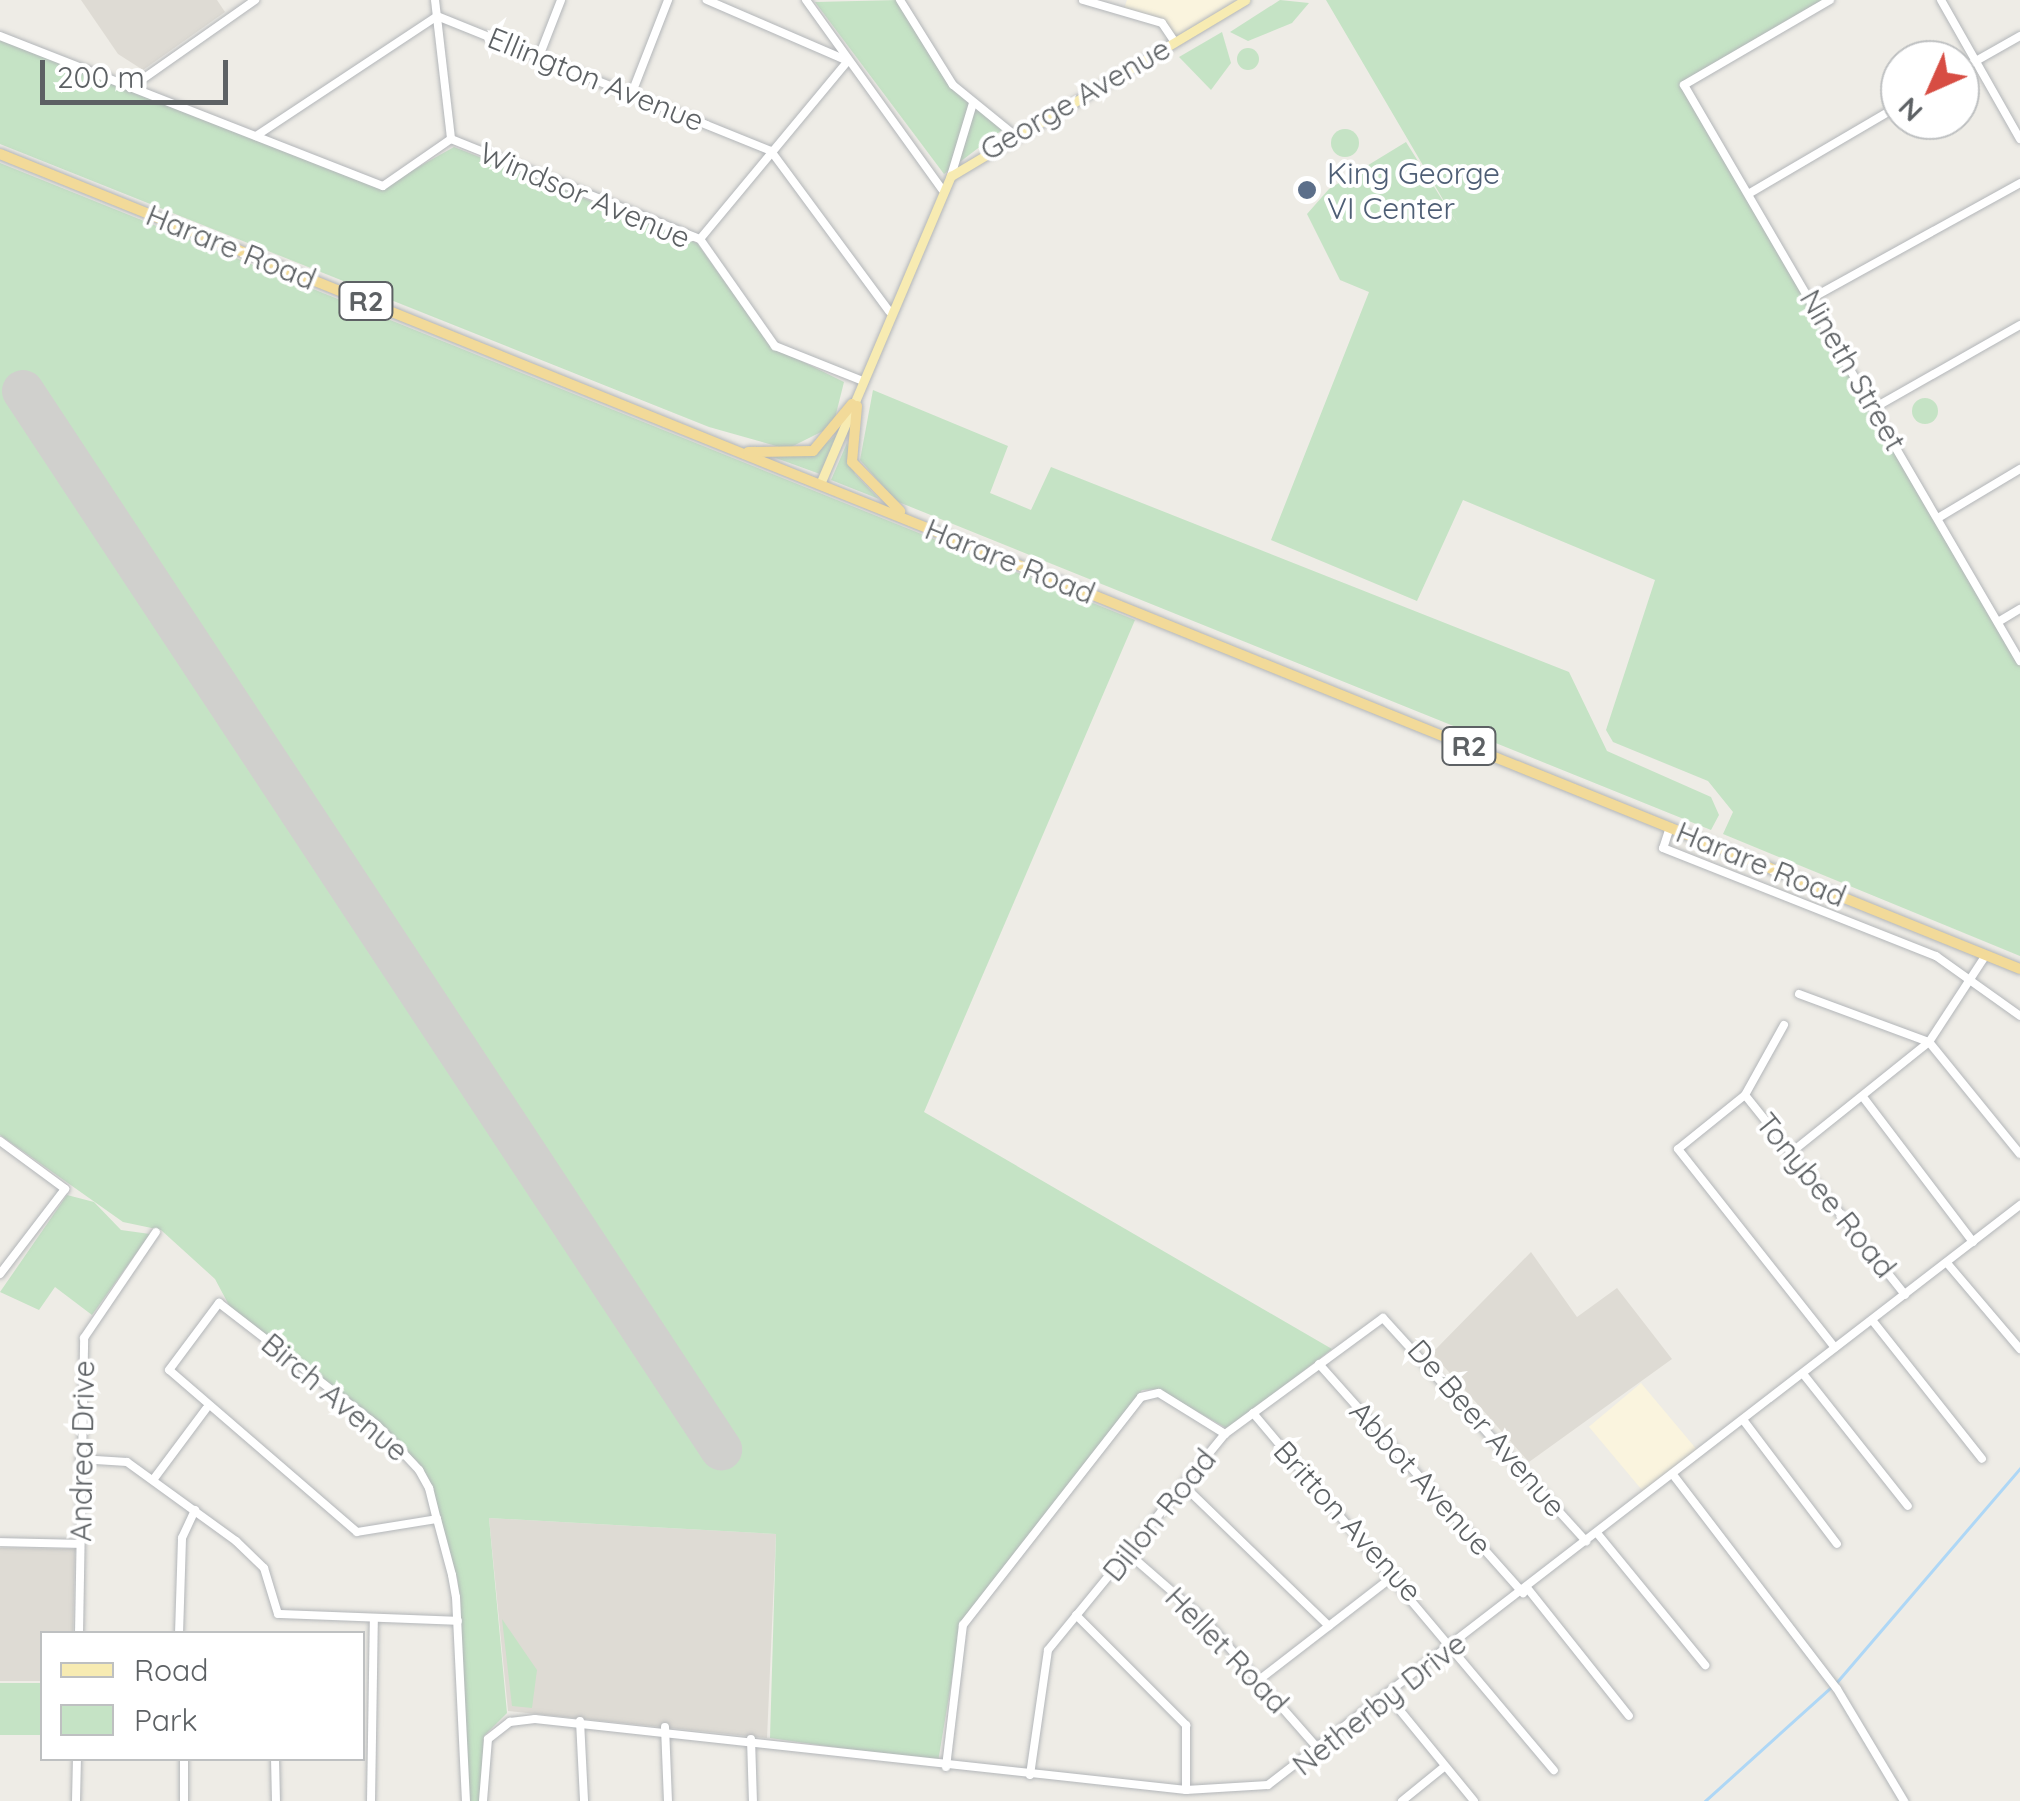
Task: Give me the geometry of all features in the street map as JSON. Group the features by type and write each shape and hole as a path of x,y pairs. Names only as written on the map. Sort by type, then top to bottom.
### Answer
{"highway":[{"name":"Harare Road","path":"0,154 2020,969"},
{"path":"732,450 812,451 855,405"},
{"path":"855,405 848,444 859,476 917,524"}],"main road":[{"name":"George Avenue","path":"823,485 889,310 951,176 1013,134 1245,0"}],"street":[{"path":"130,88 255,0"},
{"path":"435,0 451,139"},
{"path":"540,54 561,0"},
{"path":"633,90 668,0"},
{"path":"707,0 848,62"},
{"path":"900,0 938,66 973,103 1013,134"},
{"path":"1083,0 1162,24 1174,41"},
{"name":"Nineth Street","path":"1830,0 1686,81 2020,661"},
{"path":"1940,0 1964,40"},
{"path":"809,2 942,189"},
{"path":"0,36 256,136 437,16"},
{"name":"Ellington Avenue","path":"437,16 633,90 771,151 889,310"},
{"path":"1980,59 2020,36"},
{"path":"700,240 848,62"},
{"path":"1980,68 2020,140"},
{"path":"951,176 973,103"},
{"path":"1750,193 1880,117"},
{"name":"Windsor Avenue","path":"256,136 383,186 451,139 700,240 775,346 862,384"},
{"path":"1812,298 2020,183"},
{"path":"1874,408 2020,325"},
{"path":"1938,518 2020,469"},
{"path":"1998,622 2020,609"},
{"path":"1670,826 1663,848 1936,956 2020,1016"},
{"path":"1808,905 1816,886"},
{"path":"1793,1151 1929,1042 1973,981 1986,955"},
{"path":"1799,994 1929,1042 2020,1154"},
{"path":"1784,1025 1746,1095 1678,1149 1835,1348"},
{"name":"Tonybee Road","path":"1746,1095 1905,1295"},
{"path":"1862,1097 1973,1242"},
{"path":"0,1140 64,1189 0,1274"},
{"name":"Netherby Drive","path":"483,1801 492,1733 518,1720 665,1727 946,1767 1186,1790 1268,1785 1389,1697 2020,1205"},
{"name":"Andrea Drive","path":"79,1631 85,1332 156,1232"},
{"path":"1947,1263 2020,1349"},
{"name":"Birch Avenue","path":"206,1409 168,1374 219,1304 395,1442 424,1479 438,1519 458,1620 466,1801"},
{"name":"Dillon Road","path":"1030,1776 1042,1661 1076,1615 1130,1555 1225,1434 1384,1317"},
{"name":"De Beer Avenue","path":"1384,1317 1586,1541"},
{"path":"1872,1320 1982,1460"},
{"name":"Abbot Avenue","path":"1320,1364 1526,1591 1629,1716"},
{"path":"1804,1375 1908,1506"},
{"path":"946,1767 962,1624 1142,1397 1158,1393 1225,1434"},
{"path":"153,1480 206,1409 360,1534 438,1519"},
{"name":"Britton Avenue","path":"1252,1413 1396,1574 1554,1770"},
{"path":"1744,1421 1837,1544"},
{"path":"80,1459 122,1460 195,1510 258,1560 278,1614 458,1620"},
{"path":"1674,1476 1837,1689 1904,1801"},
{"path":"1183,1485 1329,1626"},
{"path":"180,1631 182,1538 195,1510"},
{"name":"De Beer Avenue","path":"1598,1533 1704,1665"},
{"path":"0,1542 80,1544"},
{"name":"Hellet Road","path":"1130,1555 1259,1680 1320,1750"},
{"path":"1259,1680 1396,1574"},
{"path":"1076,1615 1186,1724 1186,1790"},
{"path":"371,1801 374,1619"},
{"path":"1389,1697 1474,1801"},
{"path":"365,1711 375,1711"},
{"path":"580,1722 584,1801"},
{"path":"665,1727 668,1801"},
{"path":"751,1740 753,1801"},
{"path":"76,1801 77,1761"},
{"path":"184,1761 184,1801"},
{"path":"276,1761 276,1801"},
{"path":"1402,1801 1445,1766"}],"shaded area":[{"path":"81,0 217,0 225,12 143,70 118,54"},
{"path":"1127,0 1238,0 1175,37 1163,21 1123,12"},
{"path":"1531,1252 1577,1317 1617,1288 1672,1359 1529,1462 1432,1353"},
{"path":"1641,1383 1698,1451 1646,1495 1589,1427"},
{"path":"489,1518 776,1534 767,1738 508,1711"},
{"path":"0,1548 75,1549 73,1631 40,1631 40,1681 0,1681"}],"green space":[{"path":"899,0 937,66 1002,130 944,174 815,2"},
{"path":"1280,0 1309,3 1292,23 1248,41 1230,32"},
{"path":"1326,0 1827,0 1681,83 2020,666 2020,956 1723,834 1733,812 1708,781 1613,742 1606,730 1655,580 1463,500 1417,601 1271,540 1369,292 1340,280 1307,214 1329,189 1406,142 1458,225"},
{"path":"1222,32 1231,63 1211,90 1179,57"},
{"path":"0,38 381,188 454,147 697,243 771,346 844,382 833,426 787,449 709,427 0,144"},
{"path":"1244,48 1252,48 1259,59 1252,70 1244,70 1237,63 1237,55"},
{"path":"1345,129 1355,133 1359,143 1355,153 1345,157 1335,153 1331,143 1335,133"},
{"path":"0,163 1135,620 924,1112 1332,1349 1228,1429 1157,1389 1142,1390 961,1624 938,1762 770,1738 776,1534 489,1518 507,1713 484,1736 480,1801 469,1801 458,1581 417,1461 231,1309 215,1279 161,1230 123,1222 0,1135"},
{"path":"873,390 1008,446 990,493 1031,510 1051,467 1569,672 1607,751 1711,797 1719,815 1711,830 896,501 860,460"},
{"path":"1925,398 1934,402 1938,411 1934,420 1925,424 1916,420 1912,411 1916,402"},
{"path":"839,433 820,474 773,457 815,452"},
{"path":"847,443 855,474 879,499 831,480"},
{"path":"67,1195 94,1202 121,1230 150,1234 92,1315 55,1287 39,1310 0,1292"},
{"path":"502,1619 537,1670 532,1708 512,1706"},
{"path":"0,1683 40,1683 40,1735 0,1735"}],"waterway":[{"path":"1836,1683 2020,1468"},
{"path":"1705,1801 1830,1688"}],"runway":[{"path":"23,391 721,1449"}],"place":[{"name":"King George VI Center","path":"1307,190"}]}
